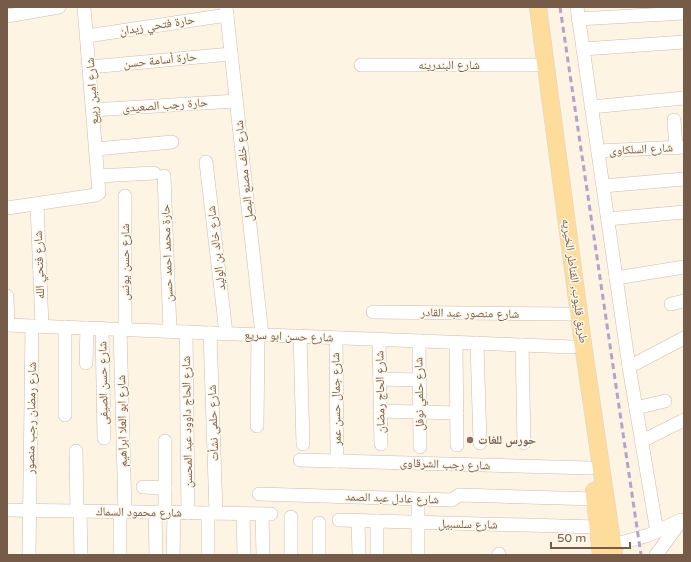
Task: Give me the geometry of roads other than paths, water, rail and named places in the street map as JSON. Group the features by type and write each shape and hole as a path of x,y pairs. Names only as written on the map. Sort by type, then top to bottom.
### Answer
{"main road":[{"name":"طريق قليوب, القناطر الخيريه","path":"528,7 572,336 572,347 598,527 609,552"},
{"name":"طريق قليوب, القناطر الخيريه","path":"538,7 609,552"}],"street":[{"name":"شارع امين ربيع","path":"37,204 98,195 88,36 84,7"},
{"path":"7,16 52,8"},
{"name":"حارة فتحي زيدان","path":"88,36 226,11"},
{"name":"شارع خلف مصنع البصل","path":"226,11 260,335 257,426"},
{"path":"657,532 629,367 578,13 684,13"},
{"path":"583,49 684,42"},
{"name":"حارة أسامة حسن","path":"90,67 231,54"},
{"name":"شارع البندرينه","path":"361,65 536,65"},
{"path":"591,107 684,98"},
{"name":"حارة رجب الصعيدى","path":"93,110 236,101"},
{"path":"674,120 680,148"},
{"path":"96,149 172,142"},
{"name":"شارع السلكاوى","path":"598,152 680,148"},
{"name":"شارع خالد بن الوليد","path":"206,162 226,333"},
{"name":"حارة محمد احمد حسن","path":"98,176 159,174 170,331"},
{"path":"603,186 684,179"},
{"name":"شارع حسن يونس","path":"122,329 125,196"},
{"path":"7,208 37,204"},
{"name":"شارع فتحي الله","path":"37,204 37,326"},
{"path":"608,220 684,212"},
{"path":"616,278 684,267"},
{"path":"7,296 7,325"},
{"path":"671,304 684,301"},
{"name":"شارع منصور عبد القادر","path":"373,312 568,314"},
{"name":"شارع حسن ابو سريع","path":"7,325 572,347"},
{"name":"شارع رمضان رجب منصور","path":"29,555 37,326"},
{"path":"65,327 65,415"},
{"path":"86,363 87,328"},
{"name":"شارع حسن الصيفى","path":"102,328 104,438"},
{"name":"شارع ابو العلا ابراهيم","path":"120,555 122,512 122,329"},
{"name":"شارع الحاج داوود عبد المحسن","path":"186,332 188,513"},
{"name":"شارع حلمى نشأت","path":"208,555 212,514 210,333"},
{"path":"300,336 303,444"},
{"name":"شارع جمال حسن عمر","path":"336,338 337,461"},
{"path":"629,367 684,338"},
{"name":"شارع الحاج رمضان","path":"379,340 381,444"},
{"name":"شارع حلمي نوفل","path":"419,341 420,447"},
{"path":"456,343 457,445"},
{"path":"477,344 480,443"},
{"path":"522,345 524,443"},
{"path":"380,379 419,380"},
{"path":"636,408 665,401"},
{"path":"380,411 457,412"},
{"path":"642,441 684,420"},
{"path":"165,441 165,513 173,555"},
{"path":"76,451 81,555"},
{"name":"شارع رجب الشرقاوى","path":"300,460 590,468"},
{"path":"143,487 165,488"},
{"name":"شارع عادل عبد الصمد","path":"259,494 452,500 459,495 595,499"},
{"path":"418,499 418,555"},
{"name":"شارع محمود السماك","path":"7,510 266,514 263,555"},
{"path":"156,555 165,513"},
{"path":"243,514 244,555"},
{"path":"291,517 292,555"},
{"path":"609,552 657,532 683,518"},
{"path":"656,555 683,518"},
{"name":"شارع سلسبيل","path":"339,520 598,527"},
{"path":"358,521 359,555"},
{"path":"377,521 377,555"},
{"path":"319,523 319,555"}],"railway":[{"path":"560,7 641,555"}],"place":[{"name":"حورس للغات","path":"470,440"}]}
